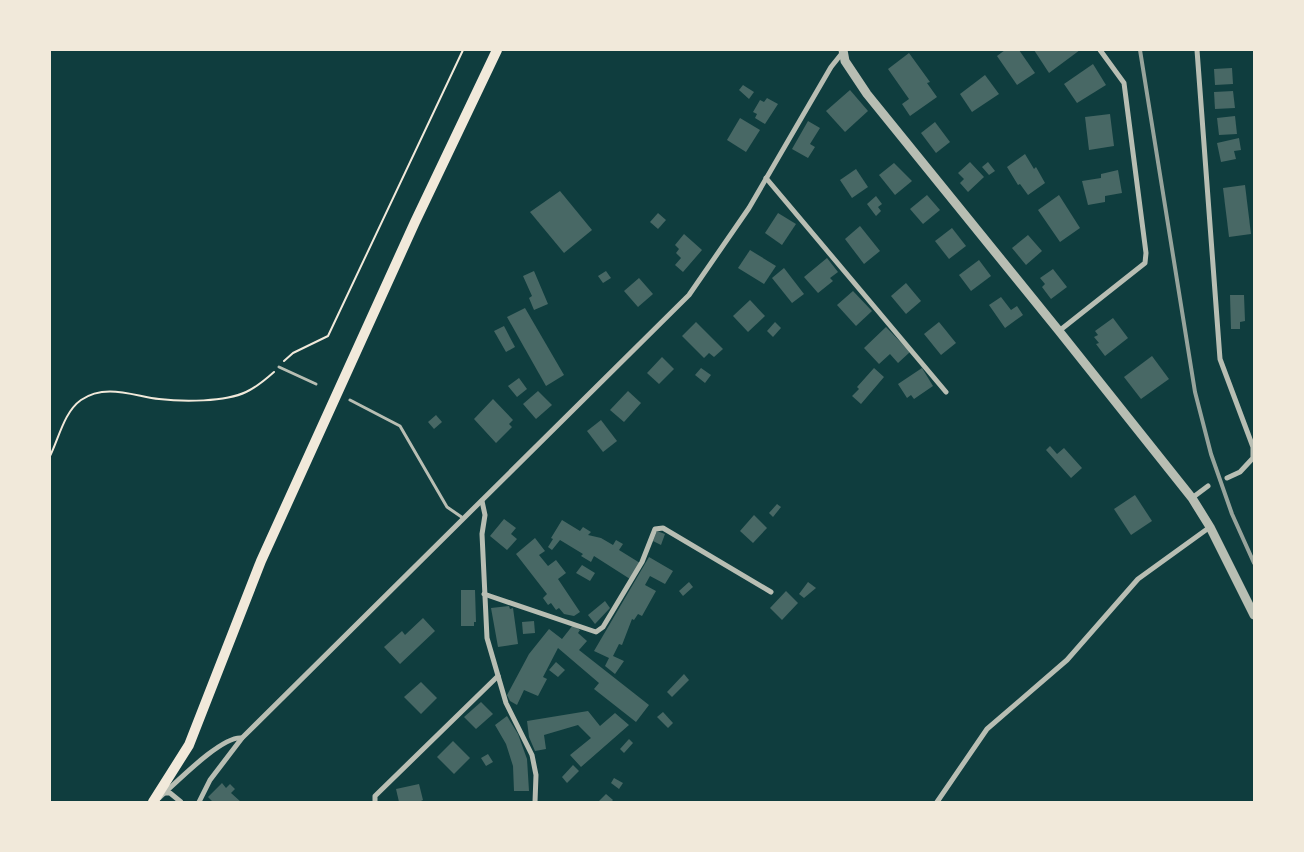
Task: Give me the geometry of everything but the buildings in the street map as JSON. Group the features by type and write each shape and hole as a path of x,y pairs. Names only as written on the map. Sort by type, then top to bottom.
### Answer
{"main road":[{"path":"154,802 189,745 261,561 415,222 497,50"}],"street":[{"path":"1059,331 1145,263 1146,253 1124,83 1100,50"},
{"path":"1197,50 1220,359 1253,447 1253,458 1240,472 1227,478"},
{"path":"843,51 845,60 867,94 1192,498 1210,527 1254,615"},
{"path":"199,802 210,780 242,738 690,295 766,178 831,67 843,51"},
{"path":"766,178 946,392"},
{"path":"1192,498 1208,486"},
{"path":"482,501 485,515 482,534 487,638 506,703 532,755 536,775 535,802"},
{"path":"937,802 987,729 1067,660 1138,580 1210,527"},
{"path":"484,594 596,632 603,627 642,562 655,529 663,528 771,592"},
{"path":"375,802 375,796 498,676"},
{"path":"154,802 215,749 231,739 242,738"},
{"path":"165,794 170,793 181,802"}],"lane":[{"path":"279,367 316,384"},
{"path":"350,400 400,426 446,507 463,518"}],"path":[{"path":"50,456 70,412 81,400 98,392 112,391 160,400 213,400 245,393 260,384 292,353 328,336 463,50"}],"railway":[{"path":"1140,50 1195,392 1211,454 1232,514 1254,563"}]}
